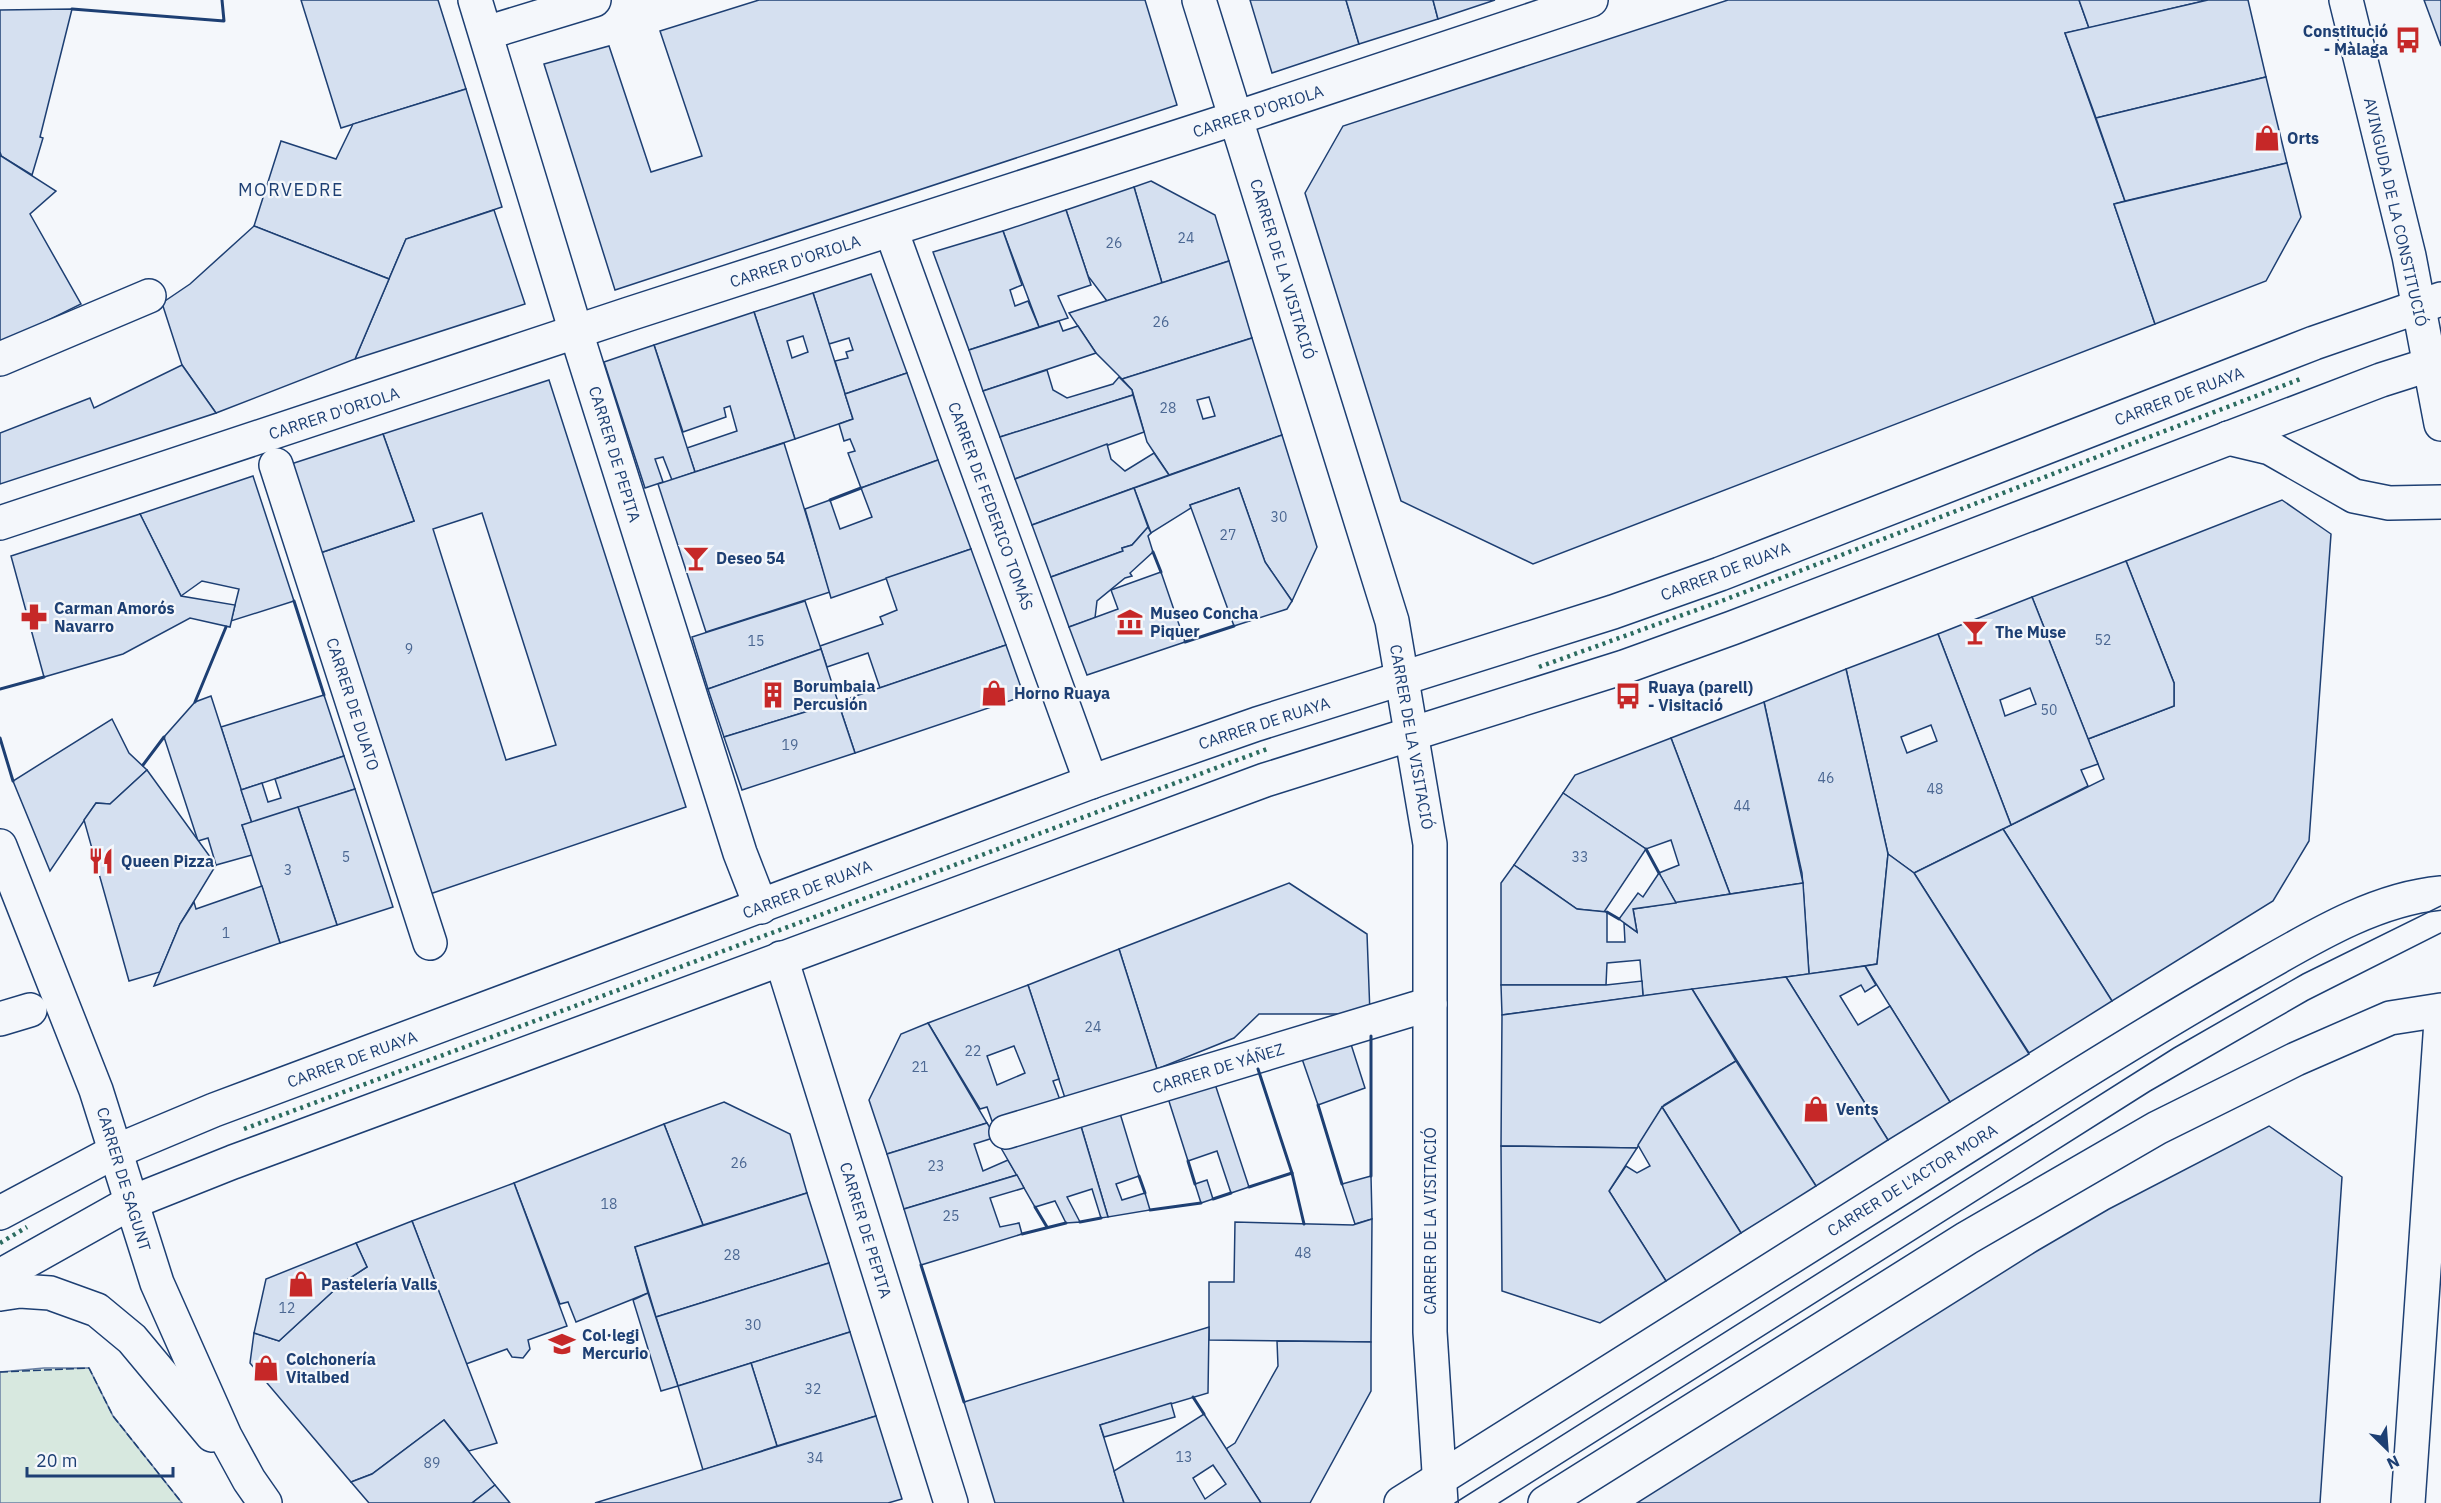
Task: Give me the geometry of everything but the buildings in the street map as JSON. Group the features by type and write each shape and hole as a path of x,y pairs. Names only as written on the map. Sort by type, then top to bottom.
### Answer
{"street":[{"name":"CARRER DE PEPITA","path":"475,0 576,332 740,854 761,907"},
{"path":"486,33 594,0"},
{"name":"CARRER DE LA VISITACIÓ","path":"1199,0 1392,621 1430,844 1431,1332 1440,1491"},
{"name":"CARRER D'ORIOLA","path":"0,523 1592,0"},
{"name":"AVINGUDA DE LA CONSTITUCIÓ","path":"2346,0 2409,256 2429,303 2441,424"},
{"name":"CARRER DE FEDERICO TOMÁS","path":"891,230 1091,782"},
{"path":"0,359 149,296"},
{"name":"CARRER DE RUAYA","path":"0,1213 114,1152 214,1110 1091,782 1257,724 1613,612 1720,574 2303,348 2429,303"},
{"path":"0,1276 130,1203 233,1162 1265,780 1624,667 1732,628 2381,380 2436,362"},
{"path":"2228,438 2270,448 2344,492 2361,498 2389,503 2441,502"},
{"name":"CARRER DE DUATO","path":"276,465 430,943"},
{"name":"CARRER DE SAGUNT","path":"0,846 96,1090 130,1203 157,1282 225,1436 257,1492"},
{"name":"CARRER DE L'ACTOR MORA","path":"1401,1503 1440,1491 1956,1152 2193,1006 2287,952 2367,912 2422,894 2441,893"},
{"name":"CARRER DE PEPITA","path":"782,958 951,1503"},
{"name":"CARRER DE YÁÑEZ","path":"1006,1132 1430,1004"},
{"path":"1545,1503 1967,1238 2157,1128 2277,1068 2390,1018 2441,1010"},
{"path":"2408,1503 2441,1021"},
{"path":"0,1294 20,1291 50,1293 97,1310 132,1338 257,1492"}],"shaded area":[{"path":"44,1368 89,1368 113,1416 182,1503 0,1503 0,1372"}],"tram line":[{"path":"1455,1503 2174,1048 2303,974 2441,906"},
{"path":"1499,1503 2150,1091 2308,1000 2441,933"}],"hedge":[{"path":"1539,667 1724,600 2303,378"},
{"path":"244,1129 1267,749"},
{"path":"0,1243 27,1227"}],"fence":[{"path":"0,1372 89,1368 113,1416 182,1503"}],"wall":[{"path":"72,9 224,21 222,0"},
{"path":"830,500 861,488"},
{"path":"1153,552 1161,572"},
{"path":"294,601 324,695"},
{"path":"1185,642 1234,626"},
{"path":"195,702 226,627"},
{"path":"0,689 44,677"},
{"path":"143,765 164,737"},
{"path":"0,738 13,781"},
{"path":"1646,849 1659,873"},
{"path":"1607,912 1619,919"},
{"path":"1371,1036 1371,1176"},
{"path":"1258,1069 1292,1173 1304,1224"},
{"path":"1318,1105 1342,1184"},
{"path":"1188,1161 1195,1184"},
{"path":"1249,1187 1292,1173"},
{"path":"1139,1176 1145,1193"},
{"path":"1213,1199 1231,1193"},
{"path":"1150,1210 1201,1203"},
{"path":"1035,1207 1047,1227"},
{"path":"1080,1222 1101,1218"},
{"path":"1022,1234 1066,1223"},
{"path":"921,1265 964,1402"},
{"path":"1193,1397 1204,1414"}],"place":[{"name":"Constitució - Màlaga","path":"2408,40"},
{"name":"Orts","path":"2267,138"},
{"name":"Deseo 54","path":"696,558"},
{"name":"Carman Amorós Navarro","path":"34,617"},
{"name":"Museo Concha Piquer","path":"1130,622"},
{"name":"The Muse","path":"1975,632"},
{"name":"Horno Ruaya","path":"994,693"},
{"name":"Borumbaia Percusión","path":"773,695"},
{"name":"Ruaya (parell) - Visitació","path":"1628,696"},
{"name":"Queen Pizza","path":"101,861"},
{"name":"Vents","path":"1816,1109"},
{"name":"Pastelería Valls","path":"301,1284"},
{"name":"Col·legi Mercurio","path":"562,1344"},
{"name":"Colchonería Vitalbed","path":"266,1368"}],"district":[{"name":"MORVEDRE","path":"291,189"}]}
